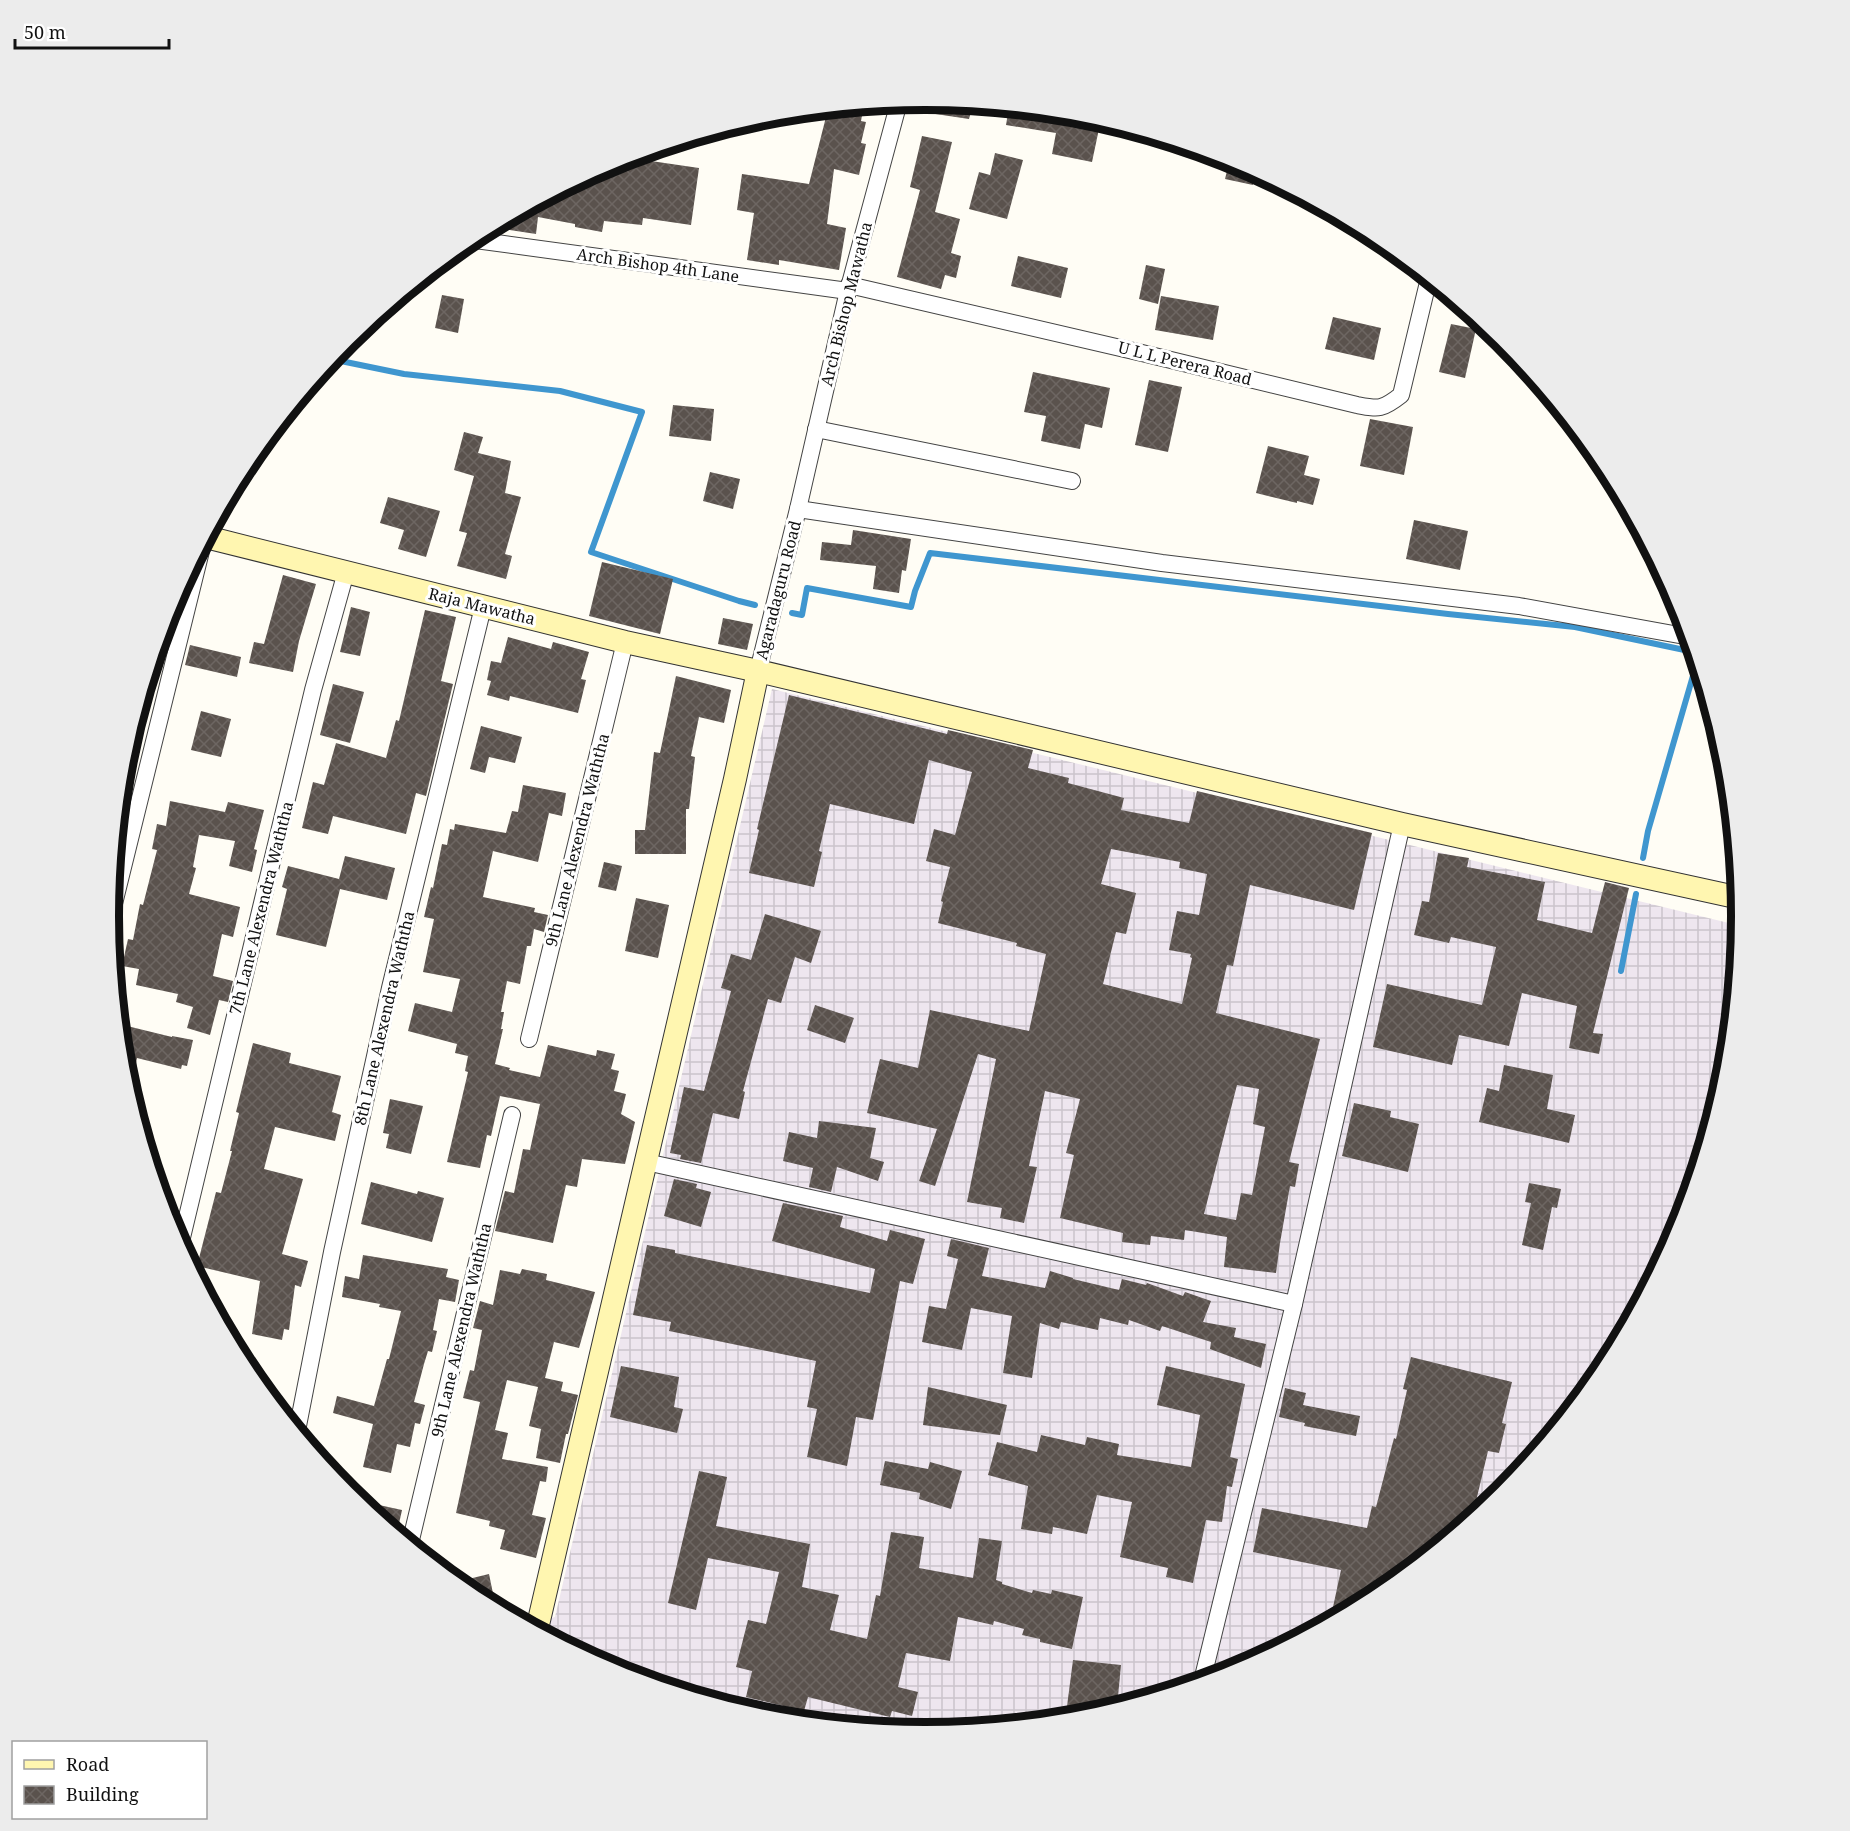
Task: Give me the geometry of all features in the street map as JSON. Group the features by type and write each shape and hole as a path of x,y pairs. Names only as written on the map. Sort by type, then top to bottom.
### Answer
{"street":[{"name":"Arch Bishop Mawatha","path":"798,508 848,288 897,111"},
{"name":"Arch Bishop 4th Lane","path":"483,241 848,288"},
{"name":"U L L Perera Road","path":"848,288 1142,352 1379,409 1386,407 1401,395 1428,286"},
{"path":"816,429 1072,481"},
{"path":"798,508 1162,563 1519,606 1680,635"},
{"name":"Agaradaguru Road","path":"758,671 798,508"},
{"name":"Raja Mawatha","path":"213,539 625,642 758,671 1402,824 1730,896"},
{"name":"7th Lane Alexendra Waththa","path":"183,1232 311,701 346,572"},
{"path":"120,878 196,573"},
{"name":"8th Lane Alexendra Waththa","path":"299,1422 332,1252 390,988 483,607"},
{"name":"9th Lane Alexendra Waththa","path":"529,1039 625,642"},
{"path":"539,1622 735,779 758,671"},
{"path":"1204,1671 1294,1304 1402,824"},
{"name":"9th Lane Alexendra Waththa","path":"412,1536 512,1115"},
{"path":"646,1162 1294,1304"}],"shaded area":[{"path":"772,689 1731,923 1724,1021 1716,1073 1704,1124 1670,1224 1623,1319 1564,1406 1531,1447 1495,1485 1416,1555 1373,1586 1328,1614 1233,1660 1184,1679 1134,1694 1030,1715 925,1722 820,1715 716,1694 666,1679 617,1660 538,1622 555,1617"}],"building":[{"path":"922,110 971,111 969,119 922,112"},
{"path":"863,112 861,121 866,122 861,143 866,144 859,175 834,169 827,224 846,228 839,270 779,260 779,265 747,260 754,213 737,210 742,174 809,184 826,115"},
{"path":"1008,114 1099,129 1092,162 1052,154 1056,133 1006,125"},
{"path":"922,136 952,142 935,212 960,219 951,253 961,256 956,278 945,275 941,289 897,277 920,190 910,187"},
{"path":"995,153 1023,160 1007,219 969,209 979,172 990,175"},
{"path":"652,158 651,161 699,168 691,225 643,218 642,225 604,221 602,232 538,217 536,234 503,229 569,193 610,174 615,175 615,172"},
{"path":"1228,169 1254,181 1253,185 1225,179"},
{"path":"1018,256 1068,268 1061,298 1011,286"},
{"path":"1146,265 1165,269 1158,304 1139,299"},
{"path":"442,295 464,299 458,333 435,328"},
{"path":"1161,296 1219,306 1213,340 1155,330"},
{"path":"1333,317 1381,328 1374,360 1325,349"},
{"path":"1451,324 1476,329 1465,378 1439,372"},
{"path":"1033,372 1110,388 1102,428 1085,424 1080,449 1041,441 1046,416 1024,412"},
{"path":"1149,380 1182,387 1168,452 1135,445"},
{"path":"673,405 714,409 711,441 669,436"},
{"path":"1370,419 1413,427 1404,475 1360,466"},
{"path":"464,432 483,437 478,453 511,461 505,493 521,497 505,554 512,556 506,579 457,566 467,533 459,531 474,476 454,470"},
{"path":"1268,446 1309,456 1304,475 1320,479 1313,505 1256,493"},
{"path":"710,472 740,479 733,509 703,501"},
{"path":"388,497 440,511 426,557 398,549 404,530 380,523"},
{"path":"1414,520 1468,531 1460,570 1406,559"},
{"path":"853,530 911,539 906,571 902,570 899,593 873,589 876,566 820,560 822,542 851,545"},
{"path":"602,562 673,579 660,634 589,616"},
{"path":"283,575 316,584 299,641 293,672 249,663 254,642 264,644"},
{"path":"351,607 370,612 360,656 340,652"},
{"path":"425,610 456,617 441,681 453,684 426,796 416,793 406,834 333,816 328,834 302,828 313,782 324,785 336,743 386,758 396,720 399,721"},
{"path":"723,618 753,624 747,650 718,644"},
{"path":"508,637 551,649 553,642 589,652 581,679 586,680 578,713 510,696 509,701 487,695 491,681 487,680 491,661 501,663"},
{"path":"190,645 241,657 237,677 185,665"},
{"path":"676,676 731,690 724,723 699,717 691,756 695,757 689,809 686,809 686,854 635,854 635,830 645,830 654,752 660,753"},
{"path":"333,684 364,692 350,743 320,735"},
{"path":"789,695 947,734 948,730 1033,750 1028,768 1069,778 1068,783 1124,798 1121,810 1189,823 1197,791 1372,833 1354,910 1250,885 1233,966 1227,965 1216,1013 1320,1039 1289,1162 1299,1164 1295,1187 1290,1186 1276,1273 1224,1267 1227,1237 1185,1230 1184,1240 1151,1236 1150,1245 1122,1242 1123,1233 1060,1218 1074,1155 1066,1153 1080,1099 1045,1091 1029,1166 1037,1167 1024,1223 1000,1218 1002,1208 967,1202 996,1059 978,1054 935,1186 919,1181 937,1129 867,1113 880,1059 918,1068 930,1010 1029,1031 1046,954 1016,946 1017,943 938,923 950,867 926,861 934,829 955,835 972,772 929,760 914,824 830,804 819,851 822,852 814,887 749,873 759,830 757,829","holes":["1111,849 1180,862 1179,868 1207,874 1199,915 1177,911 1169,950 1191,954 1192,958 1182,1004 1103,984 1116,932 1126,934 1136,893 1101,884","1237,1085 1259,1089 1253,1124 1265,1127 1252,1195 1241,1193 1236,1220 1204,1214"]},
{"path":"201,711 231,719 221,757 191,750"},
{"path":"481,726 522,737 515,763 489,757 485,773 470,769"},
{"path":"523,785 566,793 562,816 549,813 538,862 493,851 483,897 535,908 534,912 548,915 544,932 534,929 531,946 527,946 520,984 507,981 501,1012 504,1012 501,1029 503,1029 495,1064 510,1068 509,1070 540,1077 548,1045 596,1056 597,1050 615,1054 611,1069 619,1071 614,1091 626,1094 621,1114 635,1122 625,1164 582,1159 577,1187 566,1185 553,1243 495,1231 505,1191 514,1193 523,1149 530,1150 540,1104 500,1096 491,1136 487,1135 480,1168 447,1162 468,1072 465,1071 468,1056 455,1053 457,1044 408,1031 415,1003 452,1012 460,979 423,972 434,919 424,917 442,844 447,845 450,829 454,830 455,824 506,833 512,811 518,812"},
{"path":"170,801 225,812 228,802 264,810 254,849 257,850 252,872 229,866 235,841 199,835 193,867 196,868 189,894 240,907 233,937 222,934 213,976 233,981 228,1002 219,1000 210,1035 187,1028 193,1007 176,1002 178,994 136,985 139,969 122,966 128,939 133,940 140,904 143,905 157,850 152,849 157,824 166,826"},
{"path":"1438,853 1469,858 1467,867 1545,882 1537,920 1592,933 1605,882 1629,888 1593,1033 1603,1034 1599,1054 1569,1048 1577,1006 1522,993 1509,1046 1459,1035 1452,1065 1373,1047 1387,984 1482,1005 1496,947 1451,937 1449,943 1414,935 1422,901 1429,902"},
{"path":"345,856 395,868 387,900 340,889 326,947 276,935 287,889 282,887 288,866 339,879"},
{"path":"604,862 622,866 616,891 598,887"},
{"path":"636,898 669,905 658,958 625,951"},
{"path":"765,914 821,931 811,963 795,957 781,1003 768,999 743,1091 745,1092 739,1119 713,1113 701,1163 680,1159 681,1155 670,1153 684,1087 704,1091 731,991 721,988 731,954 751,960"},
{"path":"815,1005 854,1018 845,1043 807,1030"},
{"path":"127,1026 193,1040 187,1066 182,1065 181,1069 137,1058 136,1063 132,1062"},
{"path":"253,1043 291,1053 289,1063 341,1076 332,1112 341,1115 335,1141 275,1127 264,1169 303,1179 282,1254 308,1261 301,1287 295,1285 289,1330 284,1329 282,1340 252,1334 260,1281 200,1267 198,1263 216,1192 221,1193 232,1151 230,1151 239,1113 236,1112"},
{"path":"1504,1065 1553,1075 1547,1109 1575,1115 1569,1143 1479,1122 1487,1088 1499,1091"},
{"path":"390,1099 423,1106 411,1154 386,1148 389,1134 383,1133"},
{"path":"1354,1103 1391,1111 1390,1117 1419,1124 1408,1172 1342,1156"},
{"path":"819,1121 876,1128 870,1158 884,1162 878,1181 837,1167 831,1192 809,1187 813,1168 783,1161 789,1132 817,1138"},
{"path":"674,1179 697,1184 696,1188 711,1192 701,1227 664,1216"},
{"path":"371,1182 417,1194 418,1191 444,1198 432,1242 361,1224"},
{"path":"1529,1183 1561,1189 1557,1208 1552,1207 1543,1250 1522,1245 1531,1203 1525,1202"},
{"path":"783,1203 843,1216 840,1227 887,1241 890,1230 925,1239 913,1284 900,1281 873,1420 856,1417 847,1466 807,1457 817,1409 807,1407 816,1361 669,1331 671,1322 633,1315 647,1245 675,1250 675,1253 870,1293 875,1269 772,1241"},
{"path":"951,1239 989,1248 982,1276 1045,1288 1050,1271 1119,1290 1122,1279 1146,1285 1147,1283 1183,1296 1185,1292 1211,1301 1203,1322 1236,1328 1234,1337 1266,1344 1261,1368 1210,1349 1211,1342 1162,1326 1160,1331 1129,1320 1128,1325 1100,1318 1098,1330 1061,1322 1059,1329 1040,1323 1032,1378 1003,1373 1012,1316 971,1308 962,1350 922,1342 929,1306 946,1309 958,1259 947,1256"},
{"path":"363,1255 448,1269 446,1277 459,1280 455,1302 439,1299 433,1330 437,1331 432,1352 428,1351 414,1402 425,1405 420,1424 415,1423 410,1447 397,1444 391,1473 363,1467 373,1424 333,1413 337,1396 374,1406 401,1311 379,1307 380,1304 342,1297 345,1276 359,1279"},
{"path":"522,1269 547,1274 546,1280 595,1292 579,1348 554,1342 545,1378 563,1382 561,1391 578,1395 560,1463 536,1458 541,1429 529,1426 538,1387 507,1380 495,1430 508,1433 502,1459 548,1467 546,1482 540,1481 532,1515 546,1518 536,1558 500,1549 505,1530 489,1526 490,1521 456,1513 480,1402 463,1398 470,1370 474,1371 482,1330 473,1328 480,1301 493,1305 500,1270 520,1274"},
{"path":"1411,1357 1512,1382 1502,1423 1506,1424 1499,1453 1488,1451 1476,1503 1416,1555 1332,1611 1341,1570 1253,1552 1262,1508 1367,1528 1372,1506 1376,1507 1394,1438 1396,1439 1407,1390 1403,1389"},
{"path":"621,1366 679,1377 674,1407 683,1409 677,1433 610,1417"},
{"path":"1166,1366 1245,1384 1230,1457 1238,1459 1232,1487 1227,1486 1222,1522 1206,1520 1193,1583 1166,1577 1168,1568 1120,1557 1132,1502 1097,1495 1087,1534 1053,1527 1052,1534 1021,1529 1028,1486 988,1475 997,1442 1037,1452 1041,1435 1085,1445 1087,1437 1119,1444 1117,1455 1191,1467 1200,1415 1157,1405"},
{"path":"928,1387 1007,1405 1000,1435 923,1425"},
{"path":"1285,1388 1306,1393 1303,1405 1360,1416 1356,1436 1304,1426 1305,1423 1279,1417"},
{"path":"885,1461 928,1469 930,1462 962,1471 951,1509 919,1499 920,1493 880,1485"},
{"path":"699,1471 727,1477 716,1526 810,1544 802,1587 839,1595 830,1630 867,1639 876,1595 880,1596 891,1532 924,1537 919,1568 973,1578 979,1538 1002,1541 996,1580 1002,1584 1032,1593 1033,1590 1051,1594 1052,1590 1083,1597 1072,1649 1040,1642 1040,1639 1022,1635 1024,1629 994,1621 993,1625 958,1617 950,1661 906,1653 898,1687 918,1692 912,1716 892,1711 890,1717 808,1697 804,1711 746,1697 752,1671 736,1667 748,1620 766,1624 779,1572 708,1558 696,1610 668,1603"},
{"path":"376,1504 402,1510 399,1525"},
{"path":"489,1574 494,1596 477,1586 468,1579"},
{"path":"1073,1660 1121,1665 1118,1698 1067,1709"}],"waterway":[{"path":"341,361 404,374 560,391 642,412 591,552 755,605"},
{"path":"792,613 802,615 807,588 911,607 930,553 1575,627 1686,650"},
{"path":"1643,858 1648,831 1694,674"},
{"path":"1621,971 1636,894"}]}
